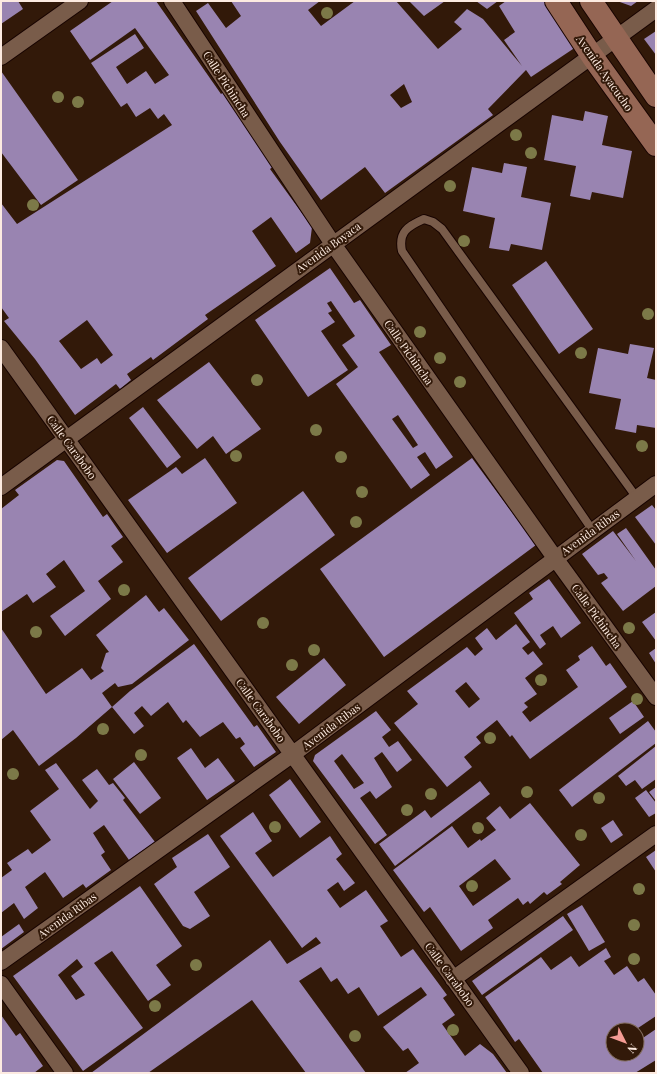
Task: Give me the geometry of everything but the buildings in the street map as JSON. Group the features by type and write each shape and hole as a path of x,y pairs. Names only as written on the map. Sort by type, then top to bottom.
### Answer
{"street":[{"path":"1,57 80,1"},
{"name":"Calle Pichincha","path":"172,1 332,244 555,558 656,697"},
{"name":"Avenida Ayacucho","path":"556,1 592,56 656,145"},
{"path":"591,1 615,39 656,96"},
{"name":"Avenida Boyaca","path":"1,487 656,9"},
{"name":"Calle Carabobo","path":"1,348 521,1073"},
{"name":"Avenida Ribas","path":"1,962 293,754 656,484"},
{"path":"453,979 656,834"},
{"path":"1,984 65,1073"}],"lane":[{"path":"592,531 402,251 400,241 405,230 414,223 424,219 433,222 442,229 636,498"}]}
